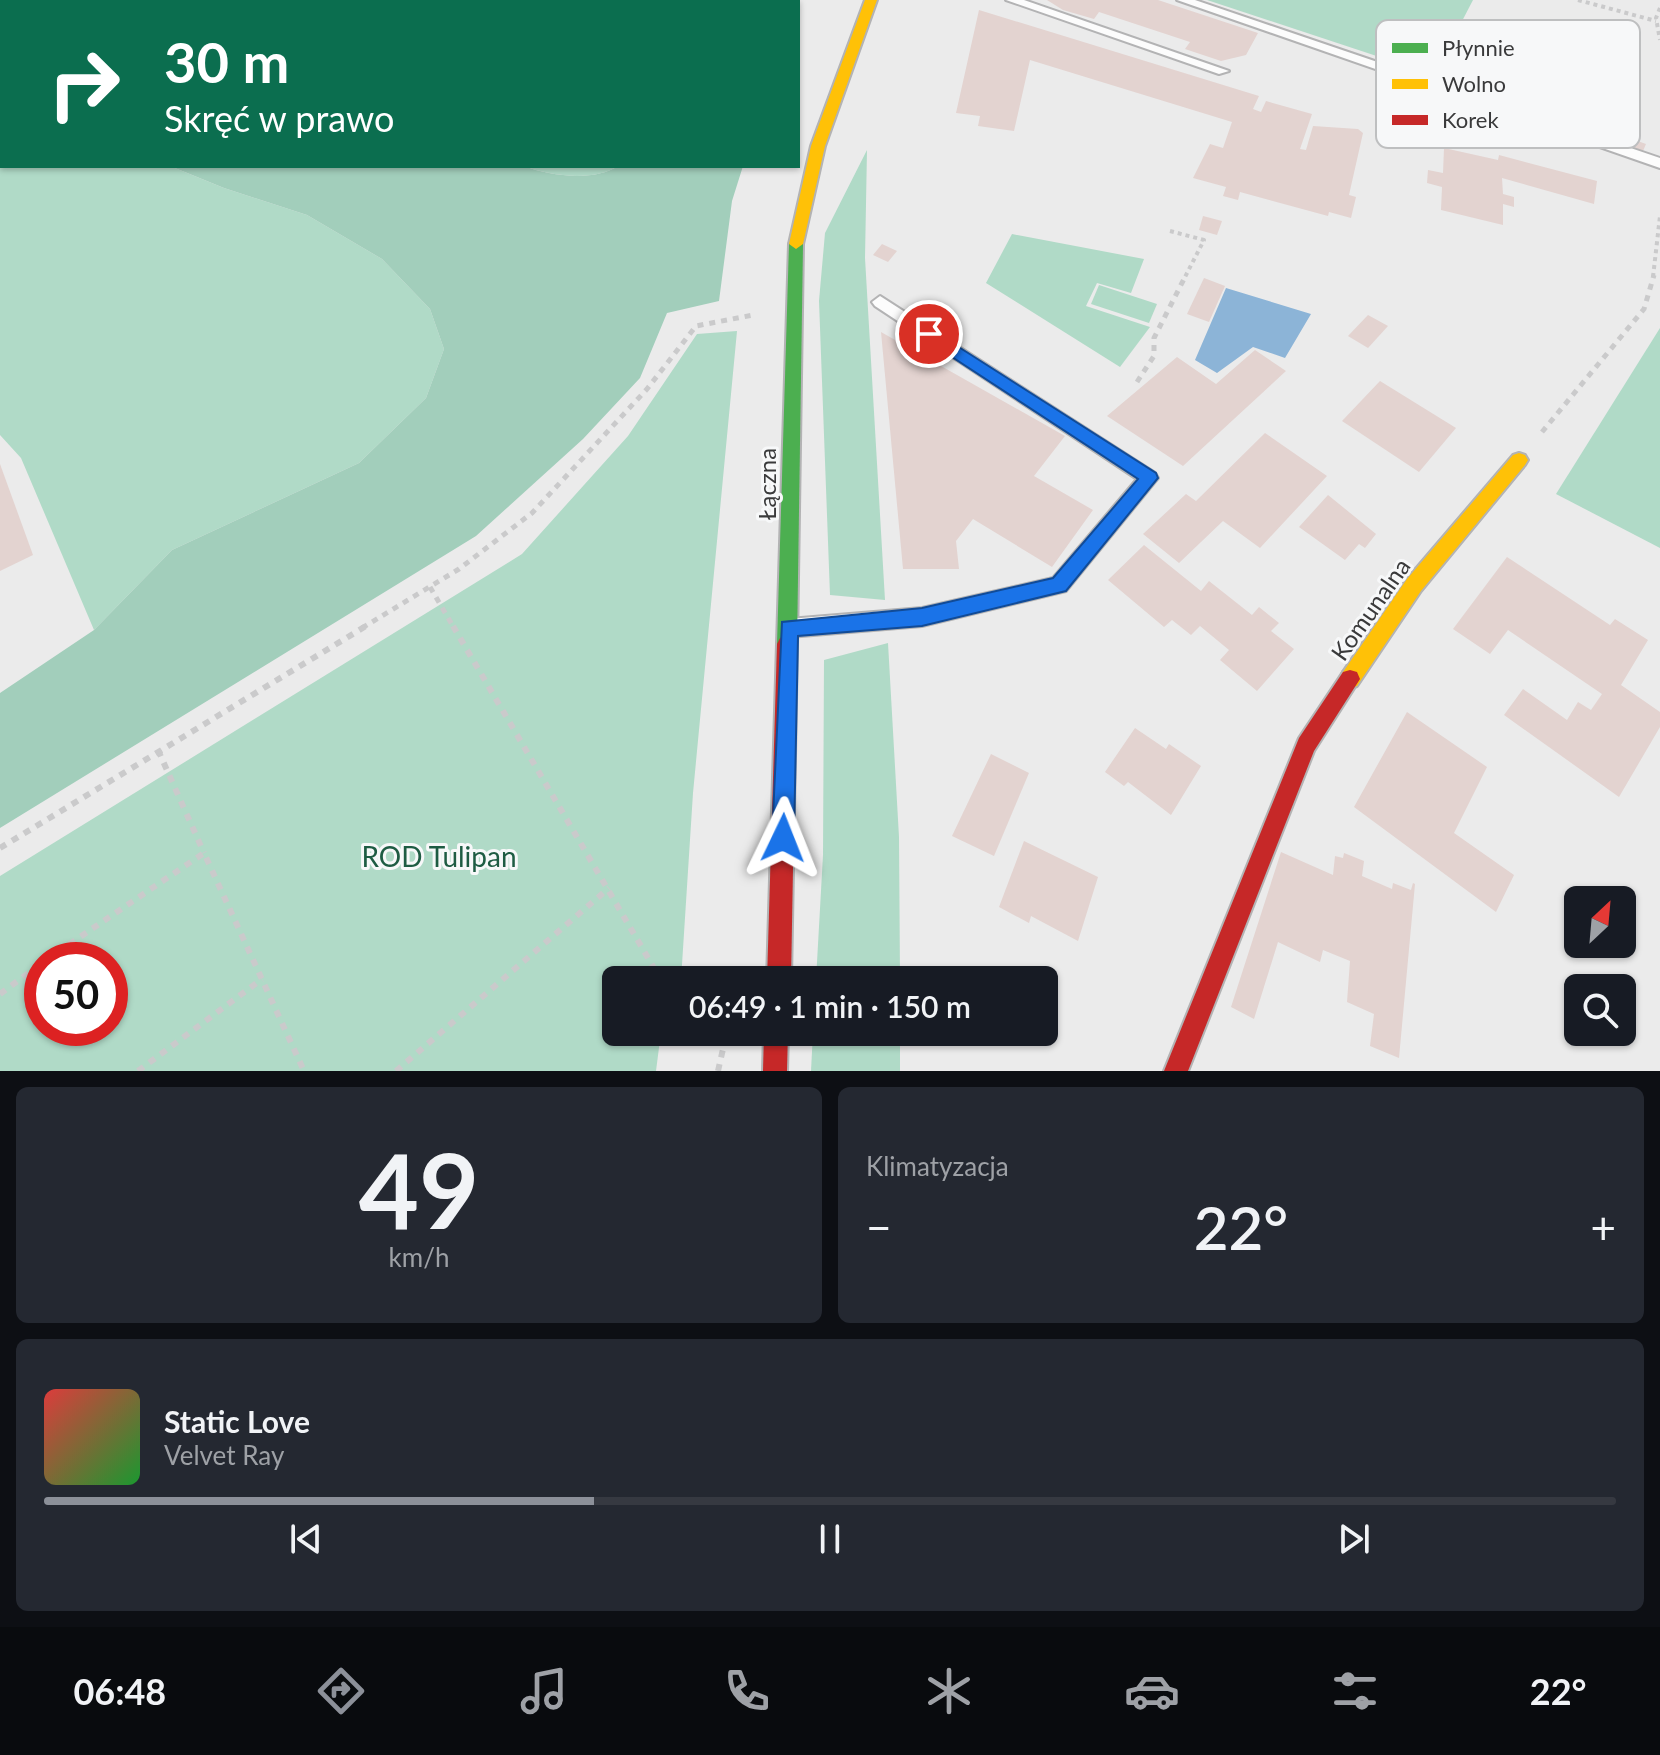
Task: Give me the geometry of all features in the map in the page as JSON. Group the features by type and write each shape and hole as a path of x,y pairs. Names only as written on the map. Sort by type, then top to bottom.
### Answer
{"main road":[{"name":"Łączna","path":"779,966 796,240 818,146 871,0"},
{"name":"Komunalna","path":"1176,1071 1306,745 1414,585 1519,460"},
{"path":"775,1071 776,1046"}],"lane":[{"path":"1012,0 1223,71"},
{"path":"1183,0 1376,66"},
{"path":"1616,148 1660,163"},
{"path":"789,628 922,617 1059,585 1149,478 880,302"}],"path":[{"path":"1578,0 1656,21"},
{"path":"1660,8 1656,21 1660,40"},
{"path":"1519,460 1644,309 1653,282 1660,216"},
{"path":"1137,382 1154,356 1154,338 1204,240 1170,231"},
{"path":"1653,282 1660,281"},
{"path":"0,848 430,587 532,513 647,389 696,326 753,315"},
{"path":"430,587 653,966"},
{"path":"158,750 304,1071"},
{"path":"72,942 204,853"},
{"path":"396,1071 609,888"},
{"path":"0,994 24,976"},
{"path":"138,1071 262,979"}],"green space":[{"path":"1207,0 1473,0 1463,20 1376,20 1376,56"},
{"path":"867,150 865,258 885,600 830,595 819,301 825,233"},
{"path":"0,168 175,168 307,215 382,259 430,309 444,349 426,398 359,463 172,550 94,630 21,458 0,435"},
{"path":"175,168 531,168 585,176 614,168 742,168 732,201 719,301 667,313 640,378 583,439 476,536 0,828 0,693 94,630 172,550 359,463 426,398 444,349 430,309 382,259 307,215"},
{"path":"531,168 614,168 585,176"},
{"path":"1012,234 1144,259 1131,293 1097,283 1086,306 1150,327 1120,367 986,283"},
{"path":"1099,285 1157,304 1149,323 1091,304"},
{"path":"1660,328 1660,548 1556,494"},
{"name":"ROD Tulipan","path":"737,331 693,793 682,966 602,966 602,1046 659,1046 656,1071 0,1071 0,876 522,554 628,436 697,334"},
{"path":"888,643 899,837 900,966 817,966 823,855 824,660"},
{"path":"812,1046 900,1046 900,1071 811,1071"}],"water":[{"path":"1226,288 1311,314 1285,358 1253,347 1217,373 1195,360"}],"building":[{"path":"1047,0 1158,0 1258,33 1246,55 1221,61 1185,49 1190,42 1099,12 1094,19 1063,10"},
{"path":"979,10 1259,96 1253,109 1261,112 1266,101 1312,114 1300,149 1306,150 1313,126 1358,129 1363,133 1349,195 1356,197 1351,218 1329,212 1328,216 1240,192 1238,200 1223,196 1226,187 1193,178 1210,144 1223,148 1232,122 1030,60 1014,131 978,126 980,116 956,113"},
{"path":"1640,142 1646,144 1643,151 1635,148 1640,148"},
{"path":"1444,148 1498,160 1499,155 1597,181 1594,204 1502,178 1503,194 1514,197 1514,207 1503,204 1503,225 1441,210 1442,187 1427,183 1428,170 1443,173"},
{"path":"1203,216 1222,221 1217,235 1199,230"},
{"path":"882,244 897,251 888,262 873,255"},
{"path":"1204,278 1225,286 1209,322 1187,314"},
{"path":"1368,315 1388,326 1368,348 1348,336"},
{"path":"881,332 1065,436 1034,476 1093,510 1052,567 973,519 956,541 959,569 903,569"},
{"path":"1255,350 1286,371 1183,466 1107,416 1177,357 1216,384"},
{"path":"1380,381 1456,428 1419,472 1342,421"},
{"path":"1265,433 1327,476 1260,548 1223,521 1179,563 1143,534 1186,494 1196,501"},
{"path":"0,464 33,555 0,571"},
{"path":"1328,495 1376,534 1365,548 1359,544 1345,560 1299,527"},
{"path":"1144,545 1201,591 1209,581 1252,615 1259,607 1279,623 1271,631 1294,649 1257,691 1220,660 1229,650 1200,626 1191,635 1172,620 1164,627 1108,580"},
{"path":"1507,557 1610,625 1615,619 1648,640 1621,685 1660,712 1660,727 1619,797 1504,715 1523,689 1567,720 1578,702 1591,710 1602,694 1508,630 1490,654 1453,629"},
{"path":"1407,712 1487,767 1454,833 1514,875 1496,912 1354,807"},
{"path":"1135,728 1166,749 1169,744 1201,766 1171,815 1128,782 1124,786 1105,772"},
{"path":"991,754 1029,773 994,856 952,836"},
{"path":"1024,841 1098,877 1078,941 1031,916 1029,923 999,907"},
{"path":"1281,852 1333,875 1335,856 1343,858 1344,853 1364,861 1362,876 1392,889 1393,883 1411,890 1415,884 1399,1058 1370,1046 1374,1014 1347,1002 1350,961 1323,950 1320,962 1278,942 1254,1019 1231,1007"}],"traffic: fast":[{"path":"787,644 796,244"}],"traffic: slow":[{"path":"796,244 818,146 871,0"},
{"path":"1350,679 1414,585 1519,460"}],"traffic: jam":[{"path":"779,966 787,644"},
{"path":"1176,1071 1306,745 1350,679"},
{"path":"775,1071 776,1046"}],"route":[{"path":"783,838 789,628 922,617 1059,585 1149,478 929,334"}]}
